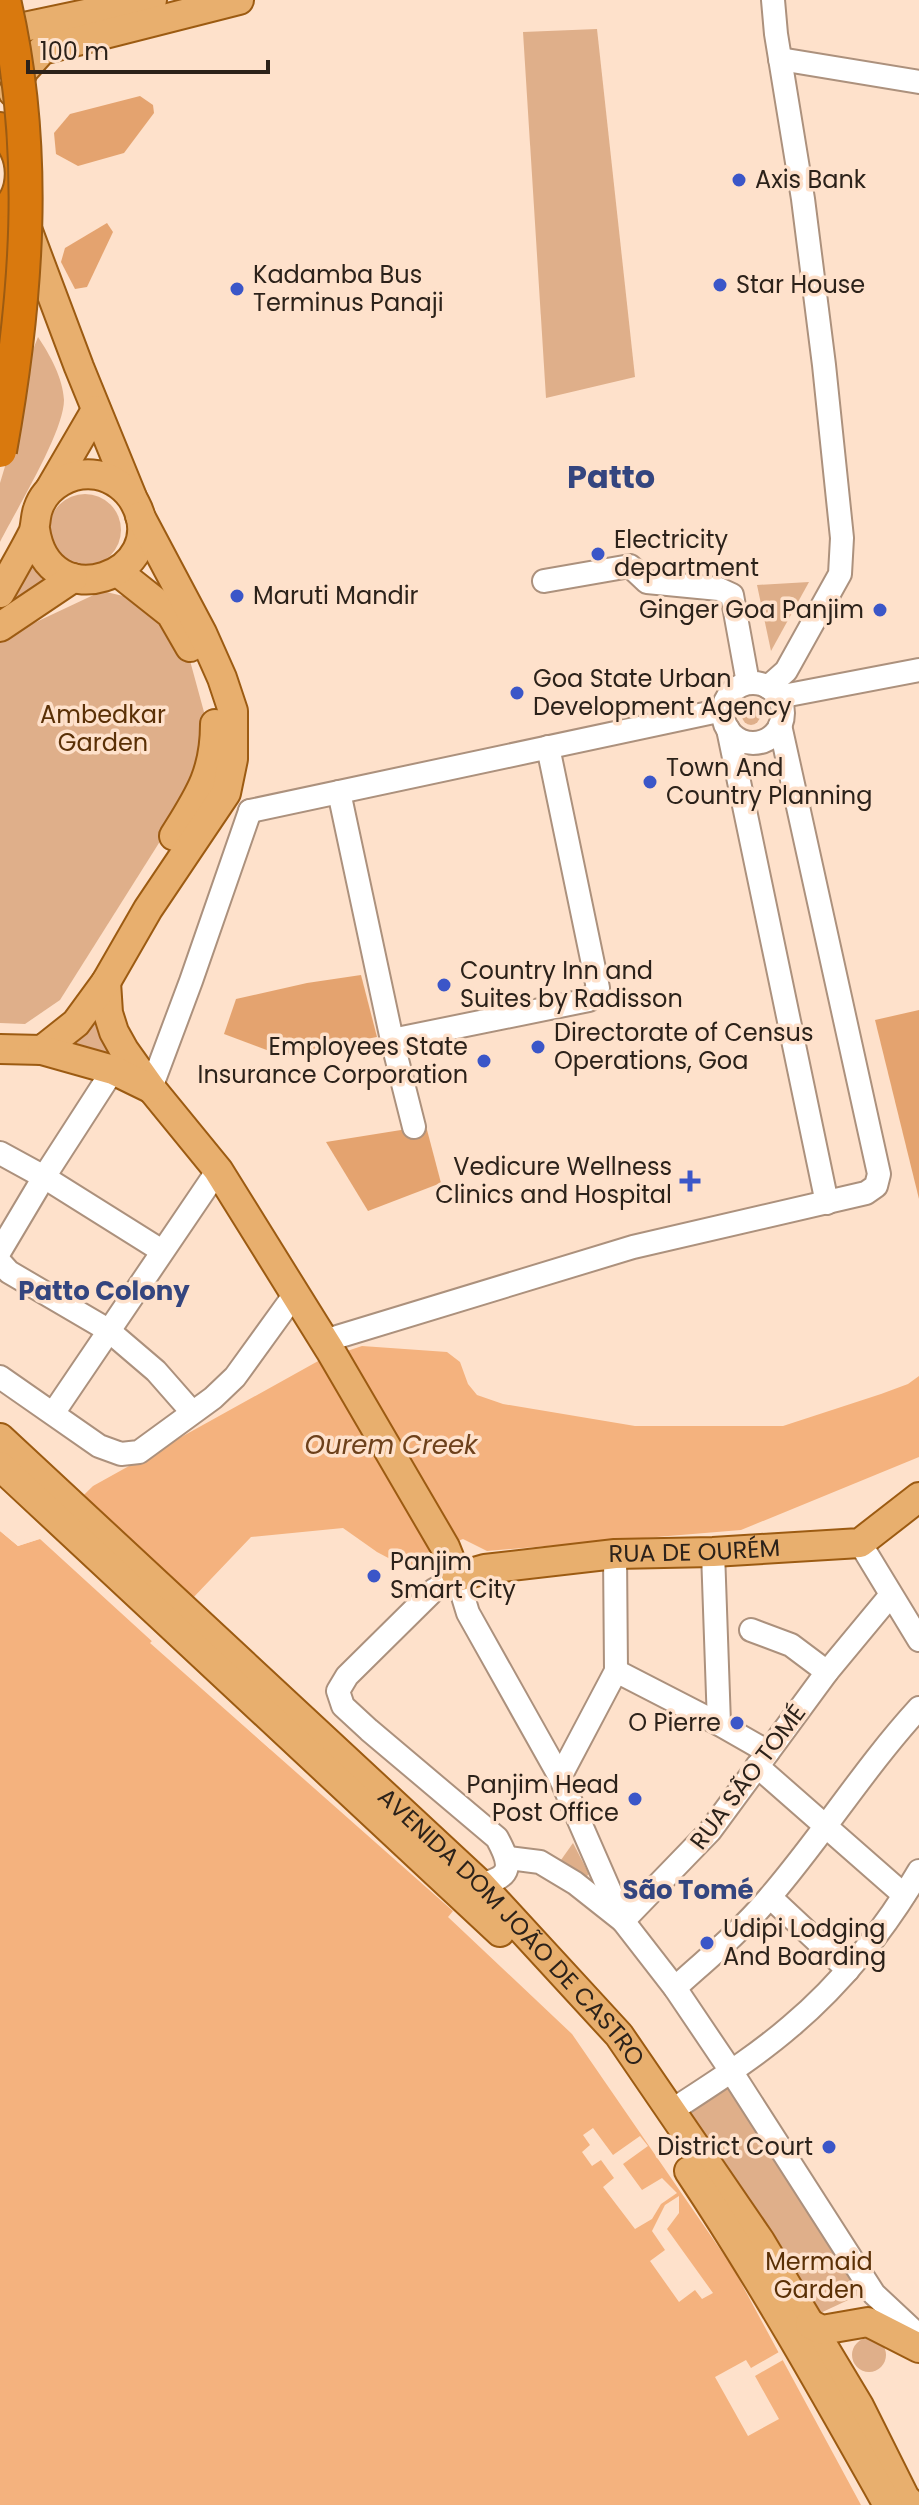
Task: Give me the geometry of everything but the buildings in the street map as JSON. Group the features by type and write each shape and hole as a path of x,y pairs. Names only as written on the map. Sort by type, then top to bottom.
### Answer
{"highway":[{"path":"0,451 20,322 27,213 22,109 14,45 4,0"},
{"path":"0,85 9,159 11,228 0,345"},
{"path":"4,132 15,146 23,173 5,216"}],"main road":[{"path":"0,32 152,0"},
{"path":"4,132 11,96 24,70 42,50 239,0"},
{"path":"5,216 96,410 136,507 202,633 233,711 233,759 226,793 148,909 106,982 76,1023 42,1050"},
{"path":"0,593 35,529 38,509 96,410"},
{"path":"35,529 46,560 73,578 92,581 118,572 138,547 141,537 136,507 117,483 85,474 64,480 48,492"},
{"path":"0,1033 32,1031 61,1013 87,983 125,912 201,794 215,753 215,716 196,658 171,614 118,572"},
{"path":"0,627 73,578"},
{"path":"106,982 108,1013 114,1032 151,1088 218,1170 327,1345 445,1547 457,1577"},
{"path":"0,1049 42,1050 113,1070 151,1088"},
{"name":"AVENIDA DOM JOÃO DE CASTRO","path":"0,1438 13,1468 294,1724 480,1884 619,2035 760,2241 859,2406 905,2498 912,2505"},
{"path":"860,1543 919,1497"},
{"name":"RUA DE OURÉM","path":"457,1577 485,1569 615,1554 860,1543"},
{"name":"AVENIDA DOM JOÃO DE CASTRO","path":"294,1724 568,1999 608,2050 743,2252 888,2505"},
{"path":"810,2324 822,2330 868,2322 919,2348"}],"street":[{"path":"765,689 786,671 840,574 842,538 803,199 773,0"},
{"path":"780,59 919,82"},
{"path":"544,581 630,566 647,582 719,589 732,595 765,689 783,711 774,734 755,743 744,742 725,720"},
{"path":"827,1203 725,720 731,692 919,670"},
{"path":"250,811 548,747 725,720"},
{"path":"327,1345 633,1247 827,1203 866,1193 876,1186 879,1174 780,725"},
{"path":"392,1040 589,1000 598,988 548,747"},
{"path":"339,792 392,1040 414,1127"},
{"path":"226,793 243,801 250,811"},
{"path":"151,1088 250,811"},
{"path":"0,1251 113,1070"},
{"path":"0,1153 162,1251"},
{"path":"54,1412 218,1170"},
{"path":"0,1262 9,1272 108,1330 156,1371 192,1412"},
{"path":"0,1377 99,1446 121,1454 139,1452 235,1377 295,1294"},
{"path":"860,1543 919,1640"},
{"path":"713,1552 719,1724"},
{"path":"560,1777 616,1671 615,1554"},
{"path":"480,1884 497,1881 507,1870 508,1858 497,1838 343,1706 338,1691 347,1676 434,1590 457,1577 468,1613 560,1777 623,1921"},
{"name":"RUA SÃO TOMÉ","path":"623,1921 704,1838 827,1672 890,1596"},
{"path":"751,1630 791,1645 827,1672"},
{"path":"616,1671 719,1724 762,1759 825,1825 913,1886 848,1970 793,2024 671,2111"},
{"path":"675,1988 770,1897 895,1734 919,1708"},
{"path":"508,1858 540,1862 575,1883 623,1921 675,1988 731,2071 874,2294 919,2336"},
{"path":"770,1897 848,1970"}],"green space":[{"path":"597,29 635,377 546,398 523,32"},
{"path":"38,337 61,383 64,400 62,414 48,451 0,542 0,483 9,453 21,380"},
{"path":"85,494 105,500 115,510 121,530 115,550 105,560 85,566 65,560 55,550 49,530 55,510 65,500"},
{"path":"26,556 44,582 0,615 0,603"},
{"path":"809,582 771,651 757,585"},
{"name":"Ambedkar Garden","path":"102,591 136,599 166,625 189,657 207,723 193,789 60,1000 25,1024 0,1023 0,639"},
{"path":"747,707 755,707 760,716 758,723 747,725 742,720 742,712"},
{"path":"96,1020 120,1058 56,1050 81,1036"},
{"path":"573,1843 589,1874 585,1878 561,1860"},
{"name":"Mermaid Garden","path":"728,2085 861,2294 814,2316 684,2112"},
{"path":"869,2338 881,2343 886,2355 881,2367 869,2372 857,2367 852,2355 857,2343"}],"shaded area":[{"path":"140,96 153,105 154,113 124,153 78,166 56,154 54,133 70,114"},
{"path":"107,223 113,232 87,287 75,289 61,262 65,248"},
{"path":"361,975 377,1037 280,1055 224,1034 236,999"},
{"path":"919,1010 919,1199 875,1020"},
{"path":"426,1126 441,1183 368,1211 326,1142"}],"water":[{"name":"Ourem Creek","path":"362,1346 447,1352 460,1362 468,1384 477,1395 503,1404 635,1426 783,1426 881,1394 908,1384 919,1376 919,1457 741,1530 487,1551 463,1539 429,1552 409,1569 377,1552 343,1528 251,1537 150,1643 453,1911 448,1917 572,2034 733,2268 861,2505 0,2505 0,1531 18,1546 39,1539 93,1486 320,1360"}],"pier":[{"path":"78,1495 192,1604 156,1643 273,1746 270,1749 40,1539 18,1546 0,1531 2,1527 18,1541 37,1536"},
{"path":"593,2128 613,2155 640,2136 648,2146 623,2164 642,2190 662,2178 677,2193 661,2204 652,2219 635,2229 603,2187 614,2178 601,2160 592,2166 582,2152 590,2145 583,2135"},
{"path":"679,2196 679,2213 667,2229 713,2293 702,2299 695,2290 679,2302 650,2261 665,2250 652,2231 665,2205"},
{"path":"779,2352 783,2360 755,2376 779,2419 748,2436 715,2377 746,2360 751,2368"}],"place":[{"name":"Axis Bank","path":"739,180"},
{"name":"Star House","path":"720,285"},
{"name":"Kadamba Bus Terminus Panaji","path":"237,289"},
{"name":"Electricity department","path":"598,554"},
{"name":"Maruti Mandir","path":"237,596"},
{"name":"Ginger Goa Panjim","path":"880,610"},
{"name":"Goa State Urban Development Agency","path":"517,693"},
{"name":"Town And Country Planning","path":"650,782"},
{"name":"Country Inn and Suites by Radisson","path":"444,985"},
{"name":"Directorate of Census Operations, Goa","path":"538,1047"},
{"name":"Employees State Insurance Corporation","path":"484,1061"},
{"name":"Vedicure Wellness Clinics and Hospital","path":"690,1181"},
{"name":"Panjim Smart City","path":"374,1576"},
{"name":"O Pierre","path":"737,1723"},
{"name":"Panjim Head Post Office","path":"635,1799"},
{"name":"Udipi Lodging And Boarding","path":"707,1943"},
{"name":"District Court","path":"829,2147"}],"district":[{"name":"Patto","path":"611,477"},
{"name":"Patto Colony","path":"104,1291"},
{"name":"São Tomé","path":"688,1890"}]}
